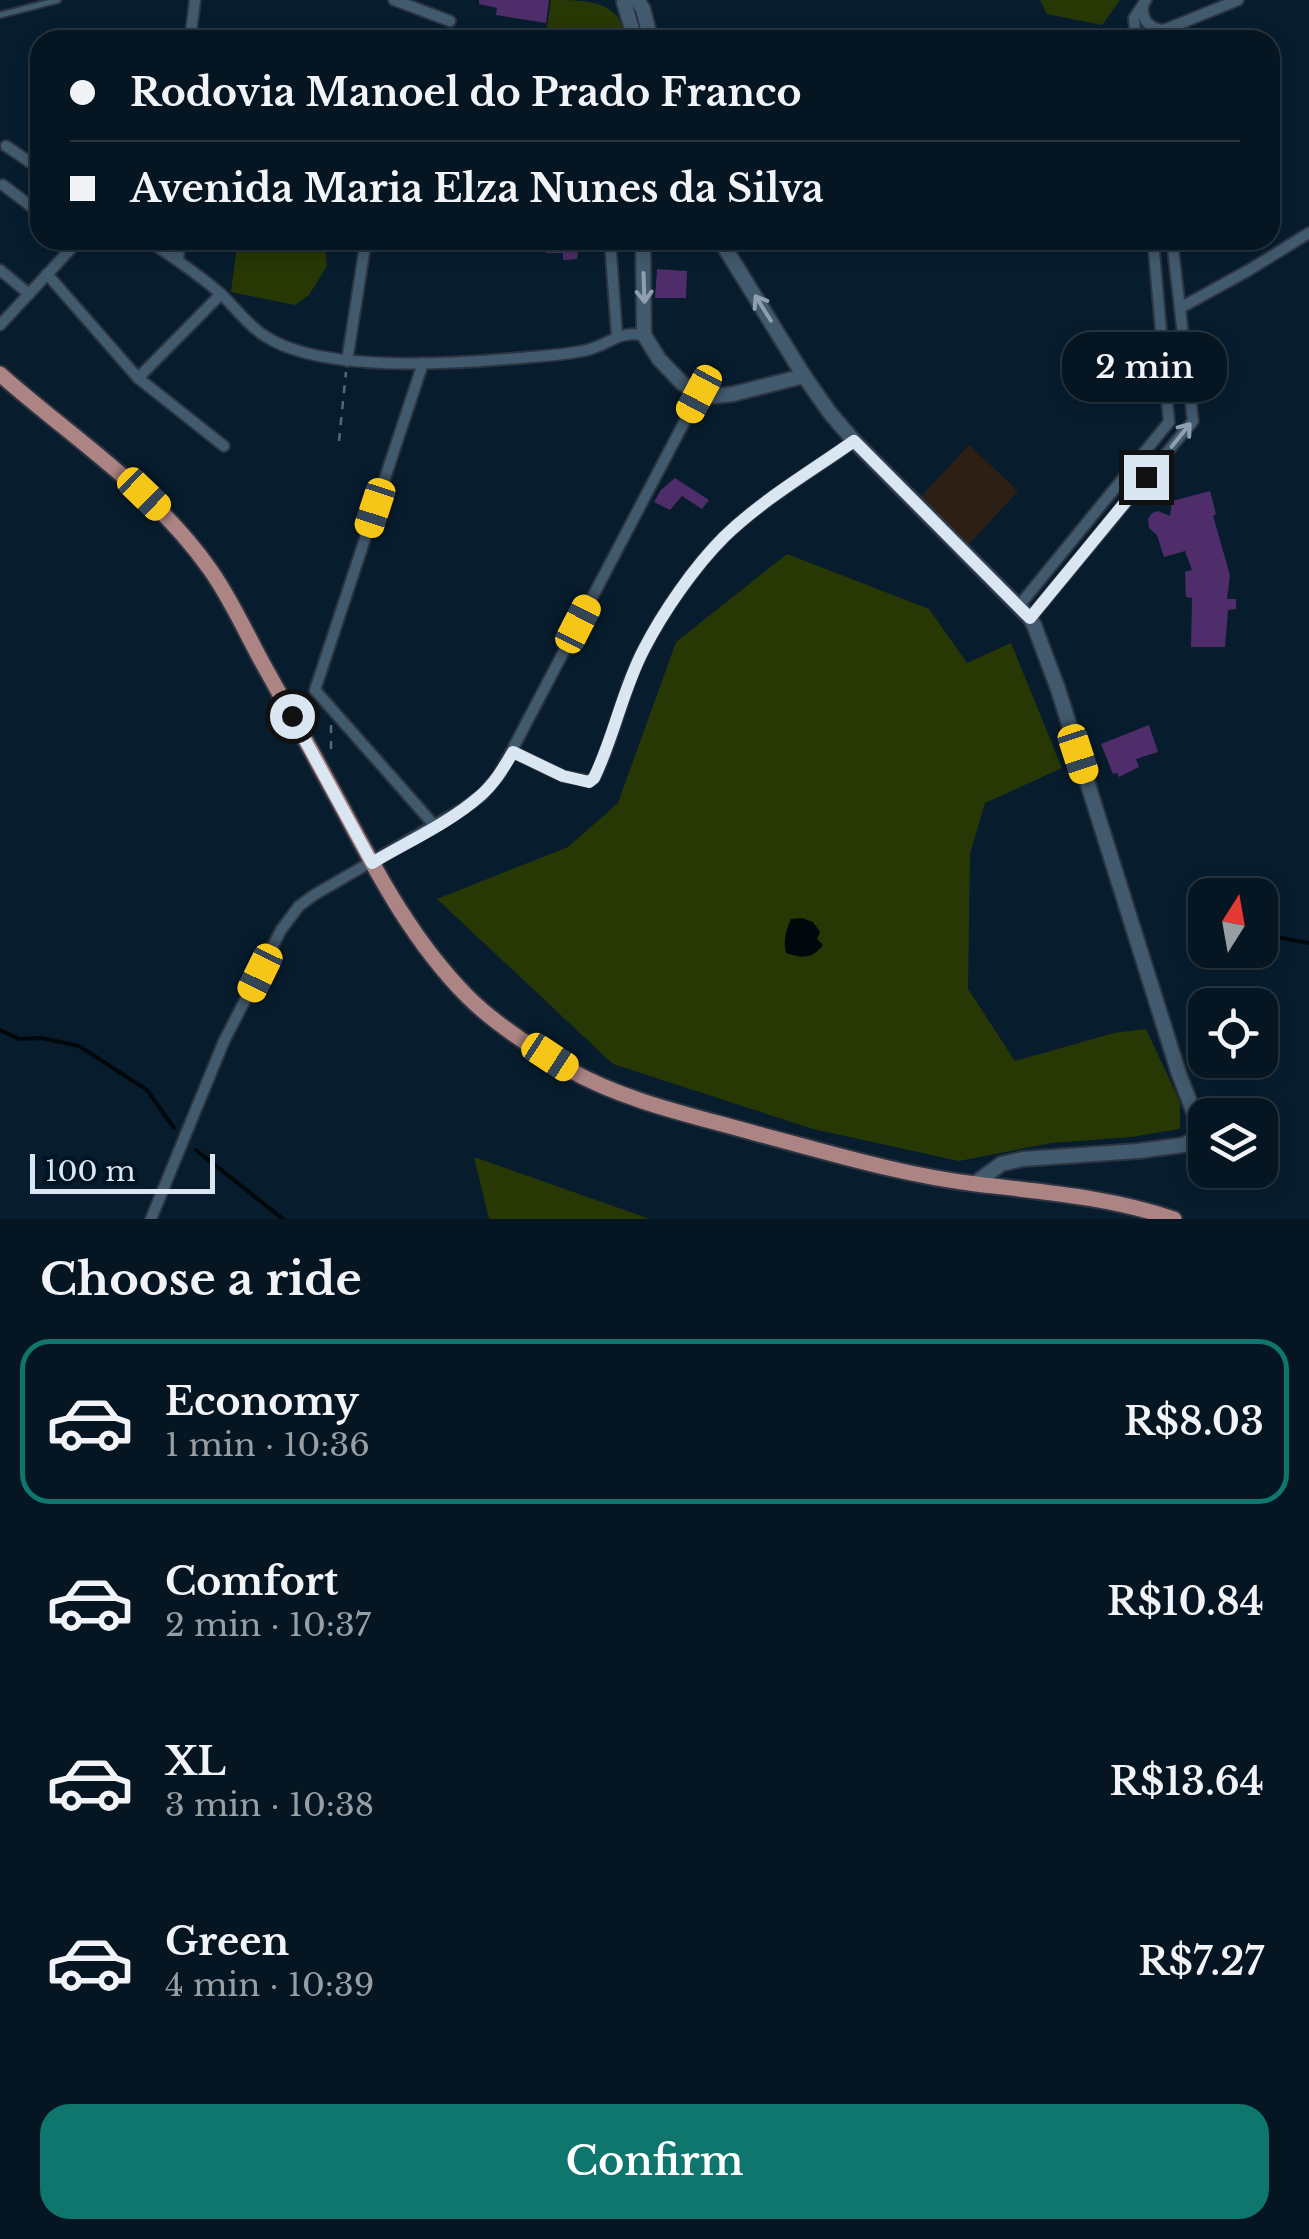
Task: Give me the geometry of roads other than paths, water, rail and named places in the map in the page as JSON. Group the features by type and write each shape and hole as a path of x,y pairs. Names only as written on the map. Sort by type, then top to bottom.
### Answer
{"main road":[{"path":"0,374 120,471 167,517 209,568 415,934 470,999 507,1028 570,1070 626,1095 688,1114 870,1164 974,1184 1100,1200 1174,1219"}],"street":[{"path":"191,30 194,0"},
{"path":"394,0 414,3 450,20"},
{"path":"1145,4 1144,19 1158,30 1170,29 1238,0"},
{"path":"629,1 633,30"},
{"path":"629,1 643,9 648,30"},
{"path":"1135,30 1134,18 1145,4"},
{"path":"1148,24 1149,30"},
{"path":"6,146 30,162"},
{"path":"3,185 30,205"},
{"path":"1180,308 1309,232"},
{"path":"0,325 69,250"},
{"path":"162,250 220,294 266,337 347,361 423,363 573,352 594,348 617,336 644,335"},
{"path":"178,260 179,250"},
{"path":"347,361 364,250"},
{"path":"611,250 617,336"},
{"path":"643,250 644,335 682,383 699,394 714,396 804,376"},
{"path":"726,250 830,413 1030,618 1058,689 1200,1132 1194,1142 1138,1151 1012,1161 1000,1164 974,1184"},
{"path":"1018,607 1169,422 1154,250"},
{"path":"1030,618 1193,421 1173,250"},
{"path":"0,270 29,294"},
{"path":"47,274 138,378 224,446"},
{"path":"138,378 220,294"},
{"path":"423,363 315,690 436,826"},
{"path":"150,1219 224,1041 281,930 299,906 436,826 482,795 499,775 699,394"},
{"path":"513,752 576,780 589,782 594,778 632,673 676,595 722,539 744,519 854,441"}],"lane":[{"path":"0,15 58,0"}],"waterway":[{"path":"1278,937 1309,943"},
{"path":"0,1030 19,1039 41,1038 79,1046 147,1090 174,1128"},
{"path":"196,1150 283,1219"}]}
